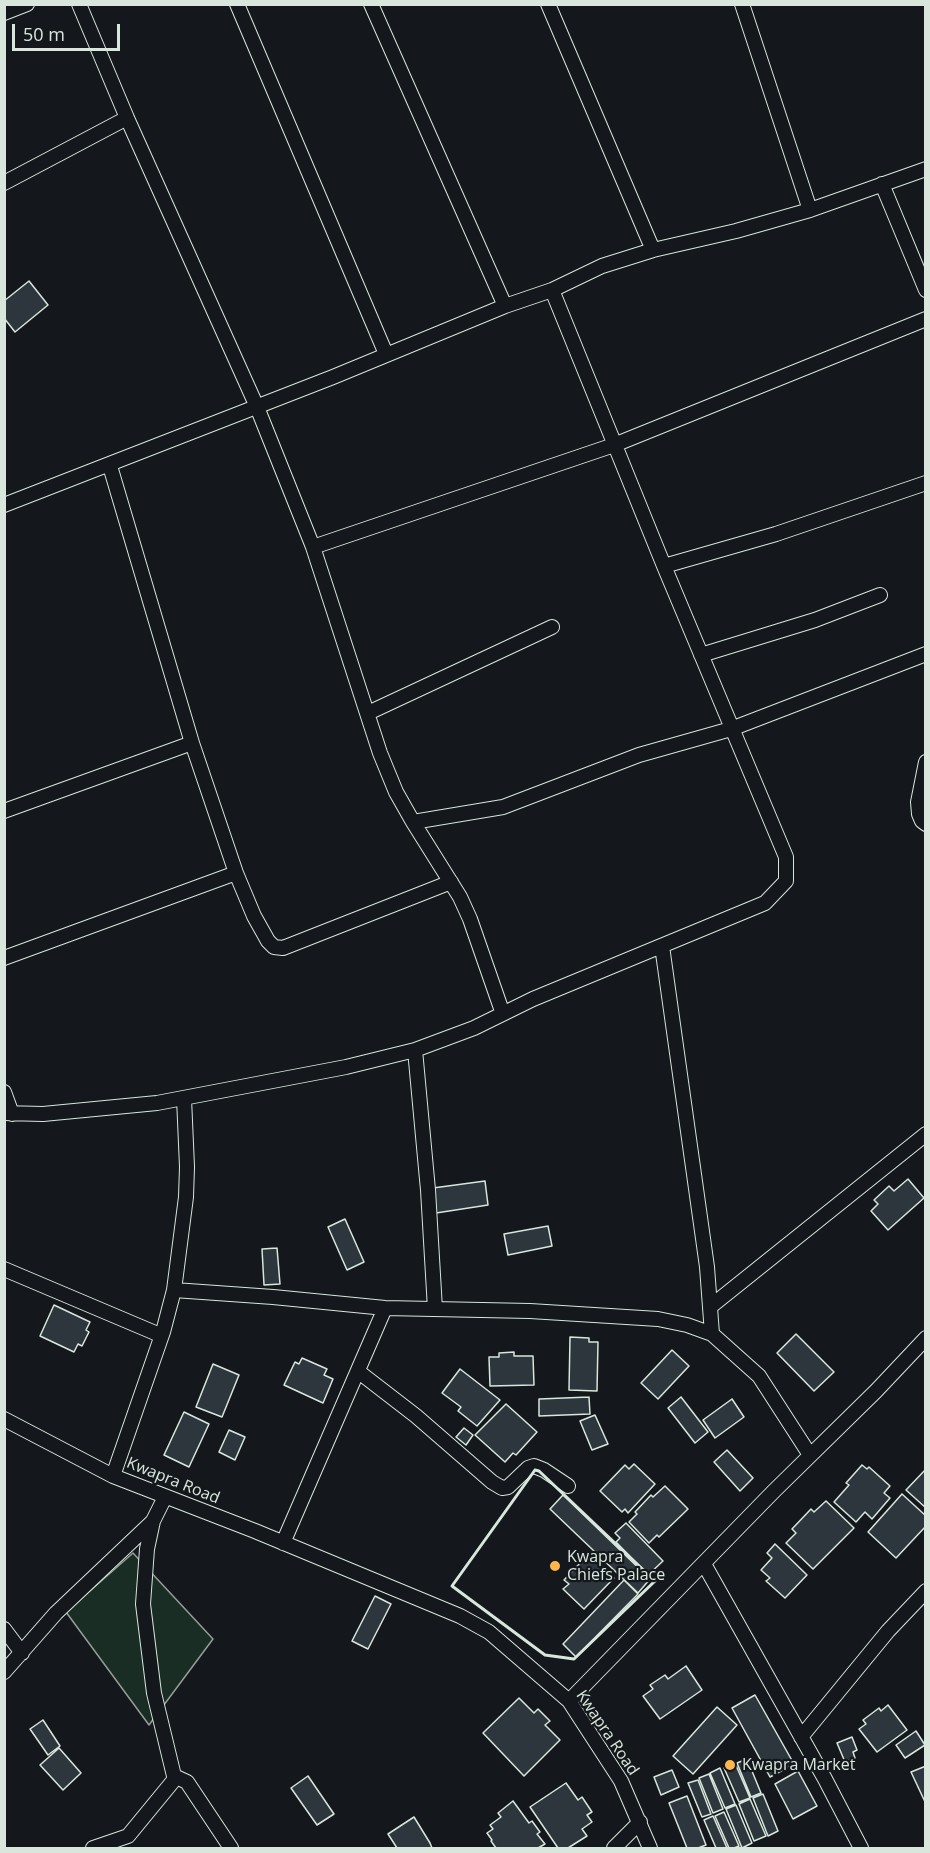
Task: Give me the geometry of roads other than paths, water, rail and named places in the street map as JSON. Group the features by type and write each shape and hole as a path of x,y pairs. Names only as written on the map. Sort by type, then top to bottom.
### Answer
{"street":[{"path":"4,13 27,4"},
{"path":"79,4 127,118 257,407 313,547 380,753 396,792 451,882 470,919 503,1014"},
{"path":"237,4 386,354"},
{"path":"371,4 505,306"},
{"path":"548,4 653,250"},
{"path":"743,5 810,210"},
{"path":"4,183 127,118"},
{"path":"4,506 333,378 505,306 552,290 602,266 653,250 736,231 810,210 926,169"},
{"path":"882,184 926,290"},
{"path":"4,1092 8,1114 98,1110 184,1098 346,1067 415,1050 474,1028 532,999 765,903 786,880 786,857 614,446 552,290"},
{"path":"313,547 614,446 926,319"},
{"path":"110,466 192,742 237,873 254,916 268,941 274,947 283,948 451,882"},
{"path":"664,566 776,534 926,483"},
{"path":"701,655 814,620 880,596"},
{"path":"368,713 552,627"},
{"path":"413,822 503,807 639,755 731,729 926,654"},
{"path":"4,811 192,742"},
{"path":"926,762 918,802 919,814 926,824"},
{"path":"4,958 237,873"},
{"path":"663,946 706,1267 712,1334"},
{"path":"415,1050 429,1190 435,1309"},
{"name":"Kwapra Road","path":"184,1098 187,1167 185,1217 174,1290 113,1476 460,1616 489,1632 569,1701 621,1781 650,1848"},
{"path":"710,1307 926,1134"},
{"path":"4,1269 160,1335"},
{"path":"174,1290 385,1308 530,1311 658,1319 712,1334 759,1376 810,1455"},
{"path":"283,1544 385,1308"},
{"path":"569,1701 926,1338"},
{"path":"358,1372 416,1416 492,1482 502,1488 508,1487 528,1468 534,1466 568,1486"},
{"path":"4,1419 113,1476"},
{"path":"93,1848 128,1836 174,1780 153,1693 143,1605 147,1549 153,1521 165,1497"},
{"path":"4,1672 56,1613 153,1521"},
{"path":"704,1563 861,1848"},
{"path":"801,1737 888,1630 926,1591"},
{"path":"4,1629 22,1653"},
{"path":"174,1776 187,1782 231,1848"},
{"path":"614,1848 640,1822"}],"place":[{"name":"Kwapra Chiefs Palace","path":"555,1566"},
{"name":"Kwapra Market","path":"730,1765"}]}
